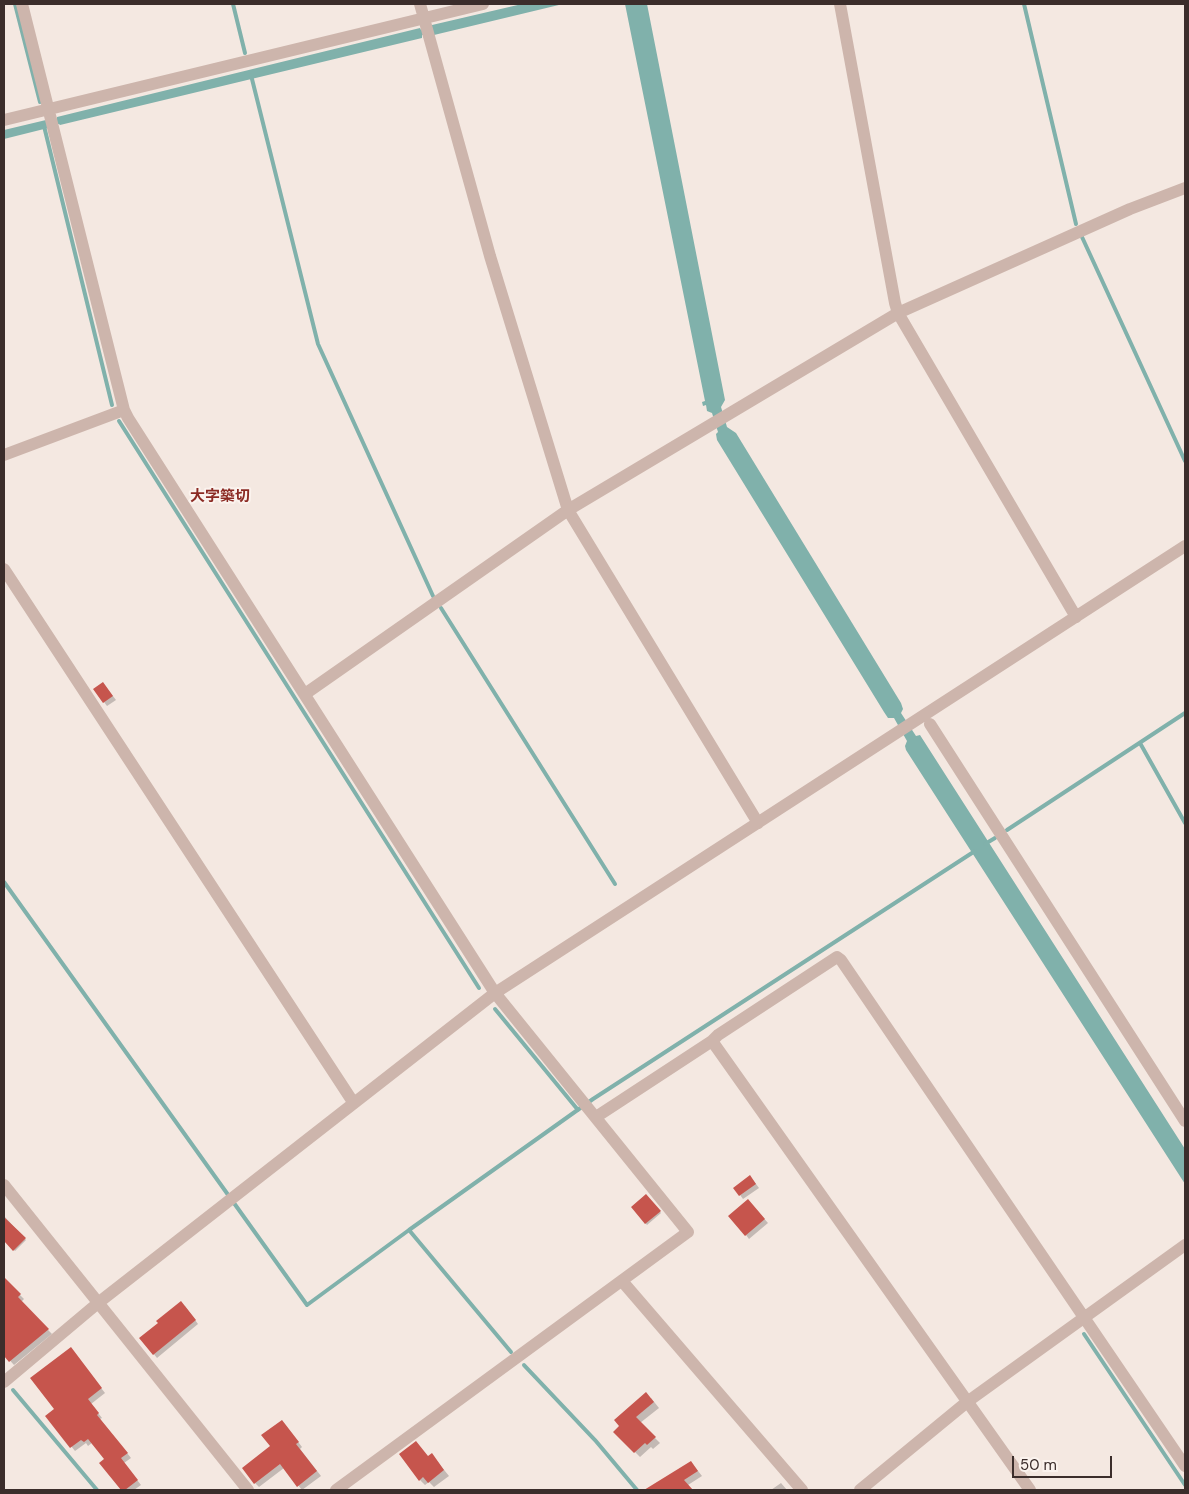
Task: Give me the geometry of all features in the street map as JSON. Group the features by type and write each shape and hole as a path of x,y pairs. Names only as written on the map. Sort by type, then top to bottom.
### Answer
{"street":[{"path":"22,4 124,410 495,993 688,1232 336,1490"},
{"path":"420,4 490,256 568,510 758,823"},
{"path":"4,120 51,119 425,27 483,4"},
{"path":"840,4 898,313 1076,617"},
{"path":"305,694 568,510 898,313 1130,209 1185,188"},
{"path":"4,455 124,410"},
{"path":"4,1382 98,1303 495,993 1185,546"},
{"path":"4,569 353,1102"},
{"path":"930,724 1185,1121"},
{"path":"589,1108 712,1041 837,958 841,960 1185,1466"},
{"path":"712,1041 1030,1490"},
{"path":"4,1186 248,1490"},
{"path":"860,1490 967,1402 1185,1245"},
{"path":"622,1281 802,1490"}],"water":[{"path":"522,4 563,4 434,35 433,33 422,35 422,38 60,125 48,126 48,128 4,139 4,130 57,119 57,117"},
{"path":"625,4 647,4 725,400 721,407 727,427 736,433 901,703 903,709 901,713 916,736 920,735 1185,1149 1185,1184 906,750 907,741 894,718 888,718 884,712 717,440 716,434 718,432 712,413 707,411 706,405 703,406 702,402 705,401"}],"building":[{"path":"103,682 113,696 103,703 93,689"},
{"path":"750,1175 756,1184 739,1196 733,1188"},
{"path":"646,1194 661,1211 645,1224 631,1207"},
{"path":"748,1199 765,1219 745,1236 728,1216"},
{"path":"4,1217 26,1238 13,1251 4,1241"},
{"path":"4,1277 21,1294 18,1297 49,1329 9,1362 4,1356"},
{"path":"181,1301 196,1320 153,1355 139,1338 158,1323 156,1321"},
{"path":"71,1347 102,1388 88,1399 99,1413 97,1415 128,1453 121,1458 138,1480 125,1490 121,1490 99,1463 104,1459 88,1439 84,1442 81,1440 70,1448 45,1416 54,1409 30,1378"},
{"path":"646,1392 654,1402 636,1417 656,1437 647,1445 645,1443 634,1453 613,1432 619,1426 614,1420"},
{"path":"282,1420 299,1442 296,1444 317,1471 297,1487 280,1464 254,1484 242,1468 270,1446 261,1435"},
{"path":"416,1441 428,1456 432,1453 444,1470 428,1483 423,1477 419,1481 399,1454"},
{"path":"691,1461 698,1471 684,1480 693,1490 644,1490"}],"waterway":[{"path":"15,4 40,102"},
{"path":"233,4 245,53"},
{"path":"1024,4 1076,224"},
{"path":"251,75 318,344 433,596"},
{"path":"44,126 112,405"},
{"path":"1082,237 1185,461"},
{"path":"119,421 479,988"},
{"path":"441,608 615,884"},
{"path":"1007,830 1185,713"},
{"path":"1140,743 1185,823"},
{"path":"985,844 995,838"},
{"path":"511,1352 409,1230 593,1099 975,851"},
{"path":"4,882 307,1305 409,1230"},
{"path":"495,1009 578,1110"},
{"path":"1084,1334 1185,1485"},
{"path":"524,1365 595,1440 637,1490"},
{"path":"13,1390 97,1490"}],"district":[{"name":"大字築切","path":"220,497"}]}
